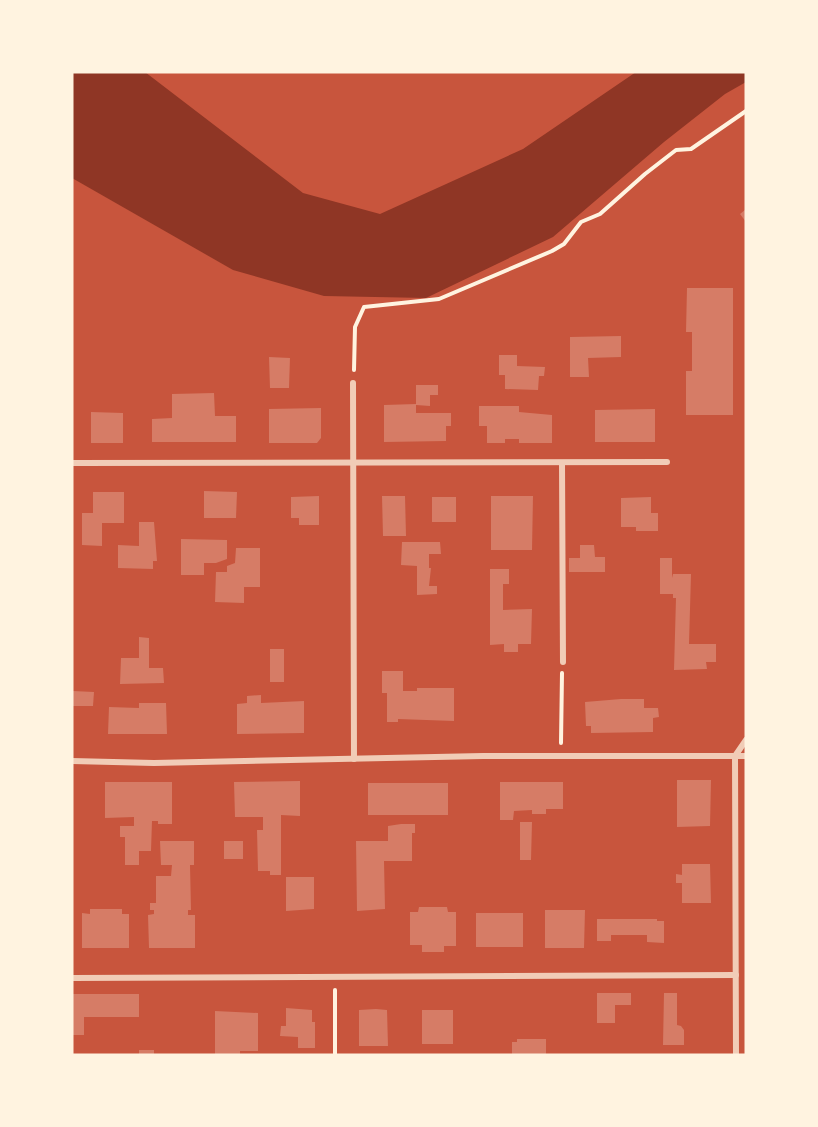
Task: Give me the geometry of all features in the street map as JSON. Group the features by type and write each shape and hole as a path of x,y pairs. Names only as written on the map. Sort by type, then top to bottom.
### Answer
{"street":[{"path":"353,383 354,759"},
{"path":"72,463 667,462"},
{"path":"562,463 563,662"},
{"path":"736,1055 735,756 746,740"},
{"path":"72,761 154,763 561,756 746,756"},
{"path":"72,978 736,975"}],"path":[{"path":"353,383 356,327 364,307 439,299 552,251 564,244 581,222 600,214 676,150 691,149 746,111"},
{"path":"561,756 563,662"},
{"path":"335,978 335,1055"}],"shaded area":[{"path":"72,72 145,72 303,193 380,214 523,149 636,72 746,72 746,82 725,94 664,142 553,237 426,298 324,296 233,270 72,178"}],"building":[{"path":"746,209 746,222 740,214"},
{"path":"687,288 733,288 733,415 686,415 686,371 692,371 692,332 686,332"},
{"path":"621,336 621,357 588,358 589,377 570,377 570,337"},
{"path":"499,355 517,355 517,366 545,367 544,376 539,376 538,390 505,389 505,375 499,375"},
{"path":"269,357 290,358 289,388 270,388"},
{"path":"416,385 438,385 438,395 430,395 430,406 416,405 416,413 451,413 451,426 446,426 446,441 384,442 384,405 416,404"},
{"path":"214,393 215,416 236,416 236,442 152,442 152,419 172,418 172,394"},
{"path":"479,406 519,406 519,412 552,415 552,443 519,443 519,439 505,439 505,443 487,443 487,426 479,426"},
{"path":"321,408 321,438 317,443 269,443 269,409"},
{"path":"655,409 655,442 595,442 595,410"},
{"path":"91,412 123,413 123,443 91,443"},
{"path":"204,491 237,492 236,518 204,518"},
{"path":"93,492 124,492 124,523 102,523 102,546 82,545 82,513 93,513"},
{"path":"319,496 319,525 299,525 299,518 291,518 291,497"},
{"path":"382,496 405,496 406,536 383,536"},
{"path":"491,496 533,496 532,550 491,550"},
{"path":"432,497 456,497 456,522 432,522"},
{"path":"651,497 651,513 658,513 658,531 636,531 636,527 621,527 621,498"},
{"path":"139,522 154,522 157,561 153,561 153,569 118,568 118,545 139,546"},
{"path":"181,539 227,540 227,559 216,563 204,563 204,575 181,575"},
{"path":"402,542 440,542 441,554 429,554 429,568 431,568 429,586 437,586 437,594 417,595 417,566 401,565"},
{"path":"580,545 594,545 595,557 605,557 605,572 569,572 569,558 580,558"},
{"path":"236,548 260,548 260,587 244,587 244,603 215,602 216,572 227,572 227,566 235,563"},
{"path":"660,558 672,558 672,578 673,574 691,574 689,644 716,644 716,662 706,662 707,669 674,670 676,598 673,598 673,594 660,594"},
{"path":"490,569 509,569 509,584 503,584 503,610 532,609 531,644 518,644 518,652 504,652 504,644 490,645"},
{"path":"139,637 149,638 149,668 163,668 164,683 120,684 121,658 139,658"},
{"path":"270,649 284,649 284,682 270,682"},
{"path":"382,671 403,671 403,691 417,691 417,688 454,688 454,721 398,719 398,722 387,722 387,693 382,693"},
{"path":"73,691 94,692 93,706 73,706"},
{"path":"261,695 261,703 304,701 304,733 237,734 237,704 247,703 247,696"},
{"path":"644,699 644,708 658,708 659,717 653,718 653,732 591,733 591,726 586,726 585,702"},
{"path":"139,703 166,703 167,734 108,734 109,707 139,708"},
{"path":"677,780 711,780 710,826 677,827"},
{"path":"300,781 300,816 281,815 281,875 270,875 270,871 258,871 257,830 263,830 263,817 235,817 234,782"},
{"path":"105,782 172,782 172,824 158,824 158,821 152,821 151,851 139,851 139,865 125,865 125,837 120,837 120,826 134,826 134,817 105,818"},
{"path":"500,782 563,782 563,809 546,809 546,814 532,814 532,810 514,811 513,820 500,820"},
{"path":"368,783 448,783 448,815 368,815"},
{"path":"520,822 532,822 531,860 520,860"},
{"path":"415,824 415,833 412,833 412,861 384,861 385,909 357,911 356,841 388,841 388,826"},
{"path":"160,841 194,841 194,865 190,865 191,910 188,910 188,915 195,915 195,948 149,948 148,915 154,914 154,910 150,910 150,903 156,903 156,876 171,876 172,865 161,865"},
{"path":"224,841 243,841 243,859 224,859"},
{"path":"682,864 710,864 711,903 682,903 682,883 676,883 676,874 682,875"},
{"path":"286,877 314,877 314,909 286,911"},
{"path":"419,907 447,907 448,912 456,912 456,946 444,946 444,952 422,952 422,945 410,945 410,912 418,912"},
{"path":"90,909 122,909 122,914 129,914 129,948 82,948 82,913 90,914"},
{"path":"545,910 585,910 584,948 545,948"},
{"path":"476,913 523,913 523,947 476,947"},
{"path":"597,919 664,921 664,943 647,942 647,935 611,935 611,941 597,941"},
{"path":"597,993 631,993 631,1005 615,1005 615,1023 597,1023"},
{"path":"664,993 677,993 677,1025 684,1030 684,1045 663,1045"},
{"path":"73,994 139,994 139,1017 84,1017 84,1035 73,1035"},
{"path":"286,1008 312,1010 312,1022 315,1022 315,1048 298,1048 298,1037 280,1036 281,1026 286,1026"},
{"path":"359,1010 387,1010 388,1046 359,1046"},
{"path":"422,1010 453,1010 453,1044 422,1044"},
{"path":"215,1011 258,1013 258,1051 240,1051 240,1055 215,1055"},
{"path":"517,1039 546,1039 546,1055 512,1054 512,1042 517,1042"},
{"path":"139,1050 154,1050 154,1055 139,1055"}]}
